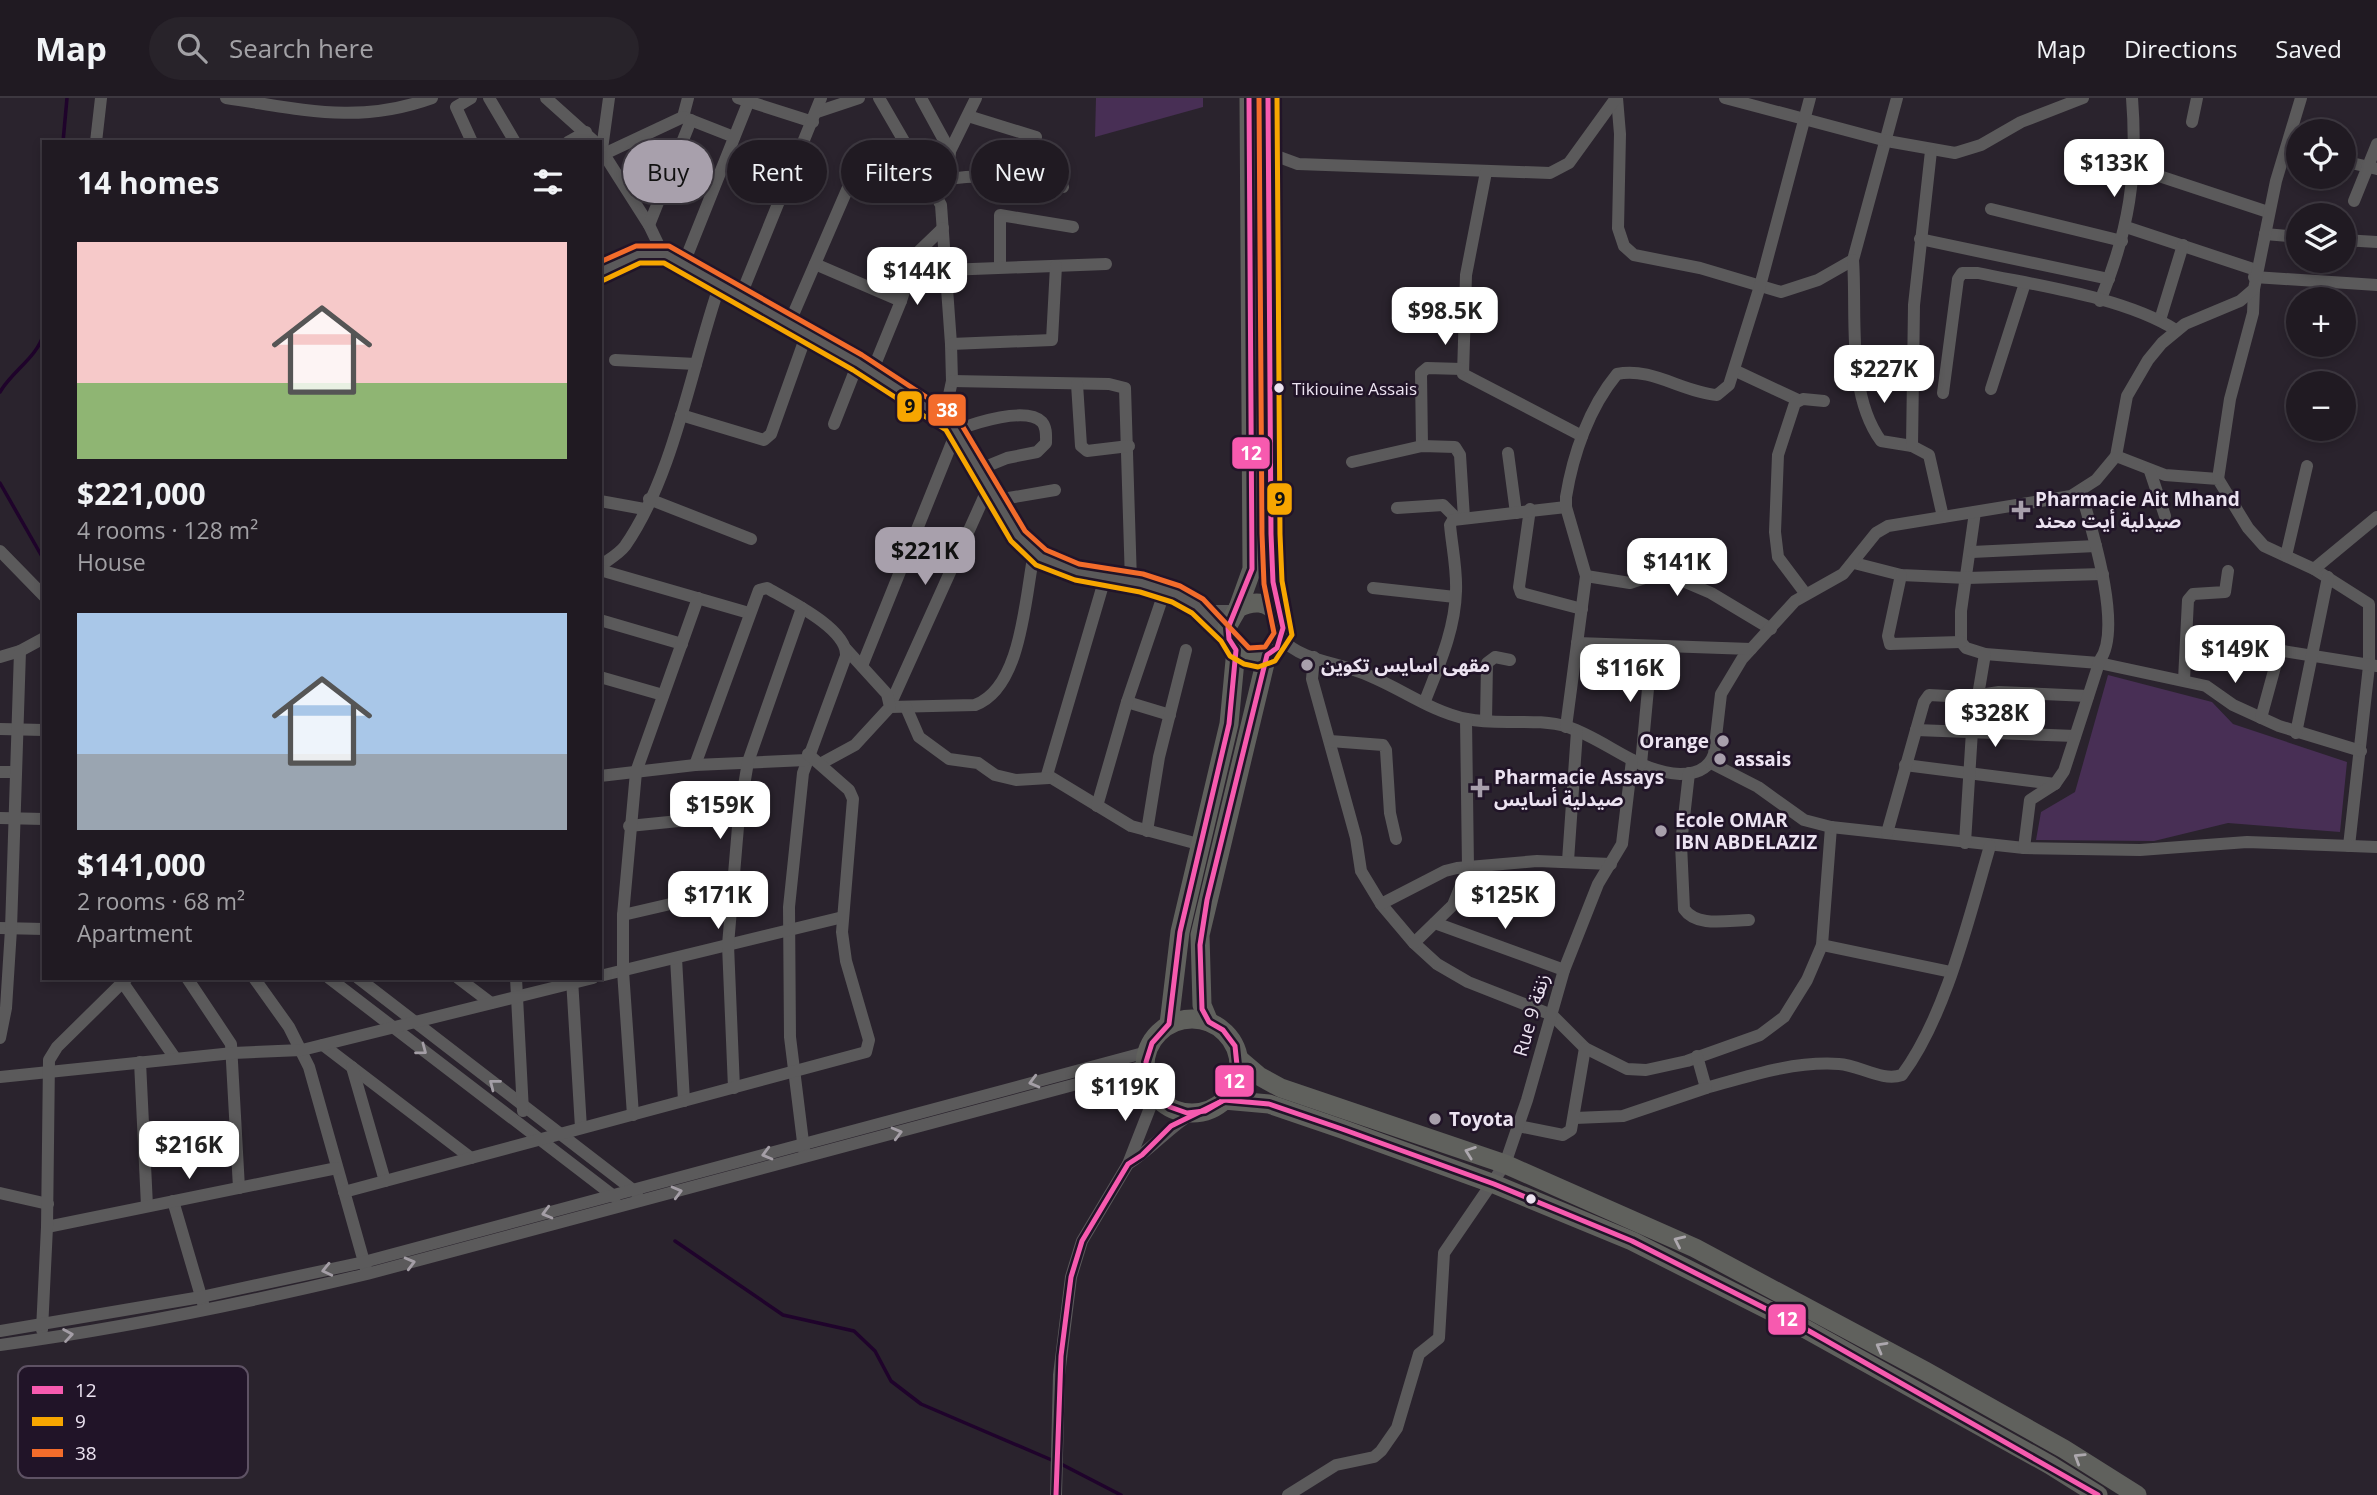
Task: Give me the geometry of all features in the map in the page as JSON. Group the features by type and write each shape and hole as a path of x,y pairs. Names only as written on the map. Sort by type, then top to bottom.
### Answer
{"highway":[{"path":"1169,1024 1175,955 1230,724 1232,643 1228,622 1252,569 1249,98"},
{"path":"1209,1022 1202,1005 1200,935 1273,649 1283,628 1273,582 1271,534 1268,98"},
{"path":"1236,609 1255,602 1273,608 1279,614"},
{"path":"1232,643 1246,656 1273,649"},
{"path":"1182,1020 1209,1022 1223,1030 1234,1043 1239,1059 1237,1081 1224,1100 1215,1107 1193,1113 1172,1108 1155,1095 1146,1059 1156,1035 1169,1024 1182,1020"},
{"path":"1239,1059 1259,1076 1281,1088 1505,1164 1641,1223 1793,1298 2054,1443 2137,1495"},
{"path":"1224,1100 1269,1104 1494,1184 1632,1241 1740,1294 2050,1465 2098,1495"}],"street":[{"path":"96,140 101,98"},
{"path":"226,98 271,101 344,115 381,113 432,98"},
{"path":"471,98 454,102 471,140"},
{"path":"489,98 514,140"},
{"path":"601,140 609,98"},
{"path":"649,225 687,118 688,98"},
{"path":"741,295 821,98"},
{"path":"684,263 734,137 746,99 815,117 859,98"},
{"path":"879,98 904,140"},
{"path":"921,98 944,140"},
{"path":"956,140 976,98"},
{"path":"1268,153 1298,164 1537,174 1560,169 1584,144 1616,98"},
{"path":"1616,98 1620,134 1618,228 1624,246 1634,255 1700,268 1772,291 1790,291 1832,274 1853,260"},
{"path":"1725,98 1931,151 1968,151 2059,102 2083,98"},
{"path":"1568,861 1577,643 1586,576 1566,507 1569,478 1582,436 1600,399 1617,374 1647,374 1717,395 1724,392 1736,372 1810,98"},
{"path":"1897,98 1853,260 1853,341 1868,411 1881,441 1925,451 1931,461 1943,517"},
{"path":"2100,301 2126,227 2135,168 2132,98"},
{"path":"2192,122 2197,98"},
{"path":"2297,119 2301,98"},
{"path":"548,99 593,140"},
{"path":"968,116 1036,137"},
{"path":"602,147 687,118 734,137"},
{"path":"572,140 586,132"},
{"path":"2354,201 2372,168 2377,144"},
{"path":"602,151 649,225 662,252"},
{"path":"1912,446 1914,305 1931,151"},
{"path":"2286,163 2268,212 2255,279 2253,313 2230,399 2218,479 2257,540 2314,569 2369,604 2373,666 2349,846"},
{"path":"1269,181 1281,169 1298,164"},
{"path":"2135,168 2268,212"},
{"path":"1486,172 1466,275 1462,369 1465,377 1582,436"},
{"path":"789,324 841,203"},
{"path":"940,203 952,381 944,418"},
{"path":"1991,209 2122,241"},
{"path":"1000,266 1000,215 1073,227"},
{"path":"2126,227 2183,246 2255,279 2377,285"},
{"path":"872,372 901,302 916,254 943,228"},
{"path":"2265,234 2286,236"},
{"path":"1920,239 2109,279"},
{"path":"2356,241 2377,242"},
{"path":"2160,320 2183,246"},
{"path":"602,271 633,254 662,252 858,363 944,418 957,430 1018,536 1034,553 1063,568 1165,590 1210,611 1236,609"},
{"path":"815,264 901,302"},
{"path":"946,270 1106,264"},
{"path":"951,344 1052,340 1056,266"},
{"path":"1943,393 1959,275 1967,272 2100,301 2160,320 2176,330"},
{"path":"1711,763 1717,737 1721,694 1729,677 1751,649 1805,593 1843,574 1854,563 1867,542 1888,526 2046,501 2081,492 2116,456 2127,396 2148,360 2176,330 2241,301 2255,279"},
{"path":"1991,389 2025,283"},
{"path":"602,566 625,545 647,504 681,415 720,284"},
{"path":"681,415 764,440 771,434 807,333"},
{"path":"615,360 696,364"},
{"path":"834,424 858,363"},
{"path":"1422,446 1421,373 1427,368 1462,369"},
{"path":"1736,372 1798,400 1824,401"},
{"path":"952,381 1125,388 1129,446 1131,582"},
{"path":"1077,384 1081,446 1087,451 1129,446"},
{"path":"1798,400 1777,455 1775,532 1778,557 1805,593"},
{"path":"957,430 1012,416 1028,416 1040,420 1045,428 1046,443 1037,452 1007,458 980,469"},
{"path":"862,666 957,430"},
{"path":"1352,462 1422,446 1459,449 1461,518"},
{"path":"1508,453 1516,513"},
{"path":"2116,456 2165,475 2218,479"},
{"path":"2286,556 2307,466"},
{"path":"2150,471 2165,516"},
{"path":"820,764 855,745 891,705 989,486"},
{"path":"997,500 1055,490"},
{"path":"2024,848 2030,800 2055,784 2064,771 2099,663 2107,650 2103,573 2081,492"},
{"path":"602,502 647,504 751,539"},
{"path":"1398,508 1443,505 1461,518"},
{"path":"1425,701 1444,654 1454,618 1451,525 1461,518 1566,507"},
{"path":"1530,509 1519,587 1521,593 1582,609"},
{"path":"1975,512 1972,552 1961,611 1961,642 1966,648 1986,654 2099,663 2184,680 2217,691 2233,705 2296,733 2361,751"},
{"path":"2314,569 2377,517"},
{"path":"1972,552 2096,545"},
{"path":"0,551 42,594"},
{"path":"891,705 975,705 988,701 1000,689 1008,674 1015,648 1034,553"},
{"path":"1854,563 1901,575 1967,579 2103,573"},
{"path":"602,569 749,613"},
{"path":"2184,680 2188,600 2193,594 2225,592 2228,571"},
{"path":"1586,576 1630,583 1662,572 1676,580 1702,588 1771,629"},
{"path":"1901,575 1888,636 1890,644 1961,642"},
{"path":"2296,733 2328,577"},
{"path":"1049,778 1047,771 1105,578"},
{"path":"695,765 756,592 765,587 802,608 830,629 887,694 891,705"},
{"path":"1373,588 1455,597"},
{"path":"1097,806 1127,702 1165,590"},
{"path":"633,1115 623,971 623,915 629,826 636,772 698,598"},
{"path":"1197,606 1232,643"},
{"path":"734,1088 728,945 739,815 748,762 802,608"},
{"path":"602,621 682,644"},
{"path":"0,657 20,651 42,639"},
{"path":"1577,643 1751,649"},
{"name":"Rue 9 زنقة","path":"1288,1495 1336,1465 1374,1457 1391,1438 1403,1411 1419,1354 1439,1338 1444,1253 1494,1184 1505,1164 1564,970 1598,884 1625,832 1652,646"},
{"path":"1273,649 1291,648 1380,679 1466,719 1572,729 1656,770 1689,774 1711,763"},
{"path":"804,1151 793,1072 788,930 796,831 807,757 846,649"},
{"path":"1273,649 1314,657"},
{"path":"1147,831 1152,792 1186,650"},
{"path":"2261,718 2280,653 2287,650 2373,666"},
{"path":"0,1038 15,818 20,651"},
{"path":"1965,843 1972,731 1986,654"},
{"path":"1314,657 1312,679 1356,838 1361,871 1381,904 1414,943 1437,964 1468,982 1552,1015 1585,1048 1627,1069 1656,1068 1773,1028 1795,1002 1822,945 1832,827"},
{"path":"1486,721 1487,663 1495,657 1510,660"},
{"path":"602,678 663,695"},
{"path":"1887,833 1905,765 1929,695 1998,692 2088,696"},
{"path":"1127,702 1170,715"},
{"path":"906,707 919,737 950,759 978,763 995,775 1016,780 1049,778 1117,820 1202,845"},
{"path":"1414,943 1453,905 1468,868 1466,719"},
{"path":"0,729 42,730"},
{"path":"1916,730 2075,736"},
{"path":"1329,740 1383,745 1396,839"},
{"path":"344,1192 863,1053 870,1046 846,961 843,917 853,799 849,790 820,764 807,757 695,765 602,776"},
{"path":"1711,763 1759,787 1804,820 1832,827 2024,848 2140,850 2247,842 2377,847"},
{"path":"1905,765 2055,784"},
{"path":"0,772 16,772"},
{"path":"1689,774 1681,844 1684,909 1689,916 1699,920 1749,920"},
{"path":"629,826 739,815"},
{"path":"0,818 42,819"},
{"path":"1575,1118 1623,1116 1706,1088 1772,1069 1802,1064 1840,1064 1888,1077 1902,1075 1914,1059 1951,972 1990,846"},
{"path":"1381,904 1446,871 1568,861 1611,863"},
{"path":"623,915 731,890"},
{"path":"602,976 843,917"},
{"path":"1434,923 1564,970"},
{"path":"6,929 42,929"},
{"path":"1822,945 1951,972"},
{"path":"676,958 684,1101"},
{"path":"188,980 227,1035 233,1053 239,1188"},
{"path":"255,980 302,1050 366,1268"},
{"path":"332,980 626,1205"},
{"path":"361,980 645,1200"},
{"path":"461,980 491,1003"},
{"path":"516,980 524,1128"},
{"path":"42,1339 48,1204 47,1071 54,1050 125,981 175,1058"},
{"path":"0,1077 175,1058 302,1050 572,981 581,1128"},
{"path":"323,1045 471,1158"},
{"path":"1518,1126 1566,1135 1572,1130 1585,1048"},
{"path":"1697,1056 1706,1088"},
{"path":"0,1345 42,1339 366,1268 626,1205 804,1151 1146,1059"},
{"path":"139,1062 147,1206"},
{"path":"352,1067 385,1181"},
{"path":"1056,1495 1055,1429 1065,1318 1076,1259 1093,1222 1128,1164 1155,1095"},
{"path":"1128,1164 1142,1155 1171,1126 1193,1113"},
{"path":"366,1268 612,1195 804,1151"},
{"path":"47,1227 337,1168"},
{"path":"0,1193 48,1204"},
{"path":"173,1201 203,1304"},
{"path":"0,1331 203,1304"}],"shaded area":[{"path":"1096,98 1203,98 1203,107 1095,137"},
{"path":"2108,675 2212,702 2233,724 2347,762 2340,832 2228,823 2154,841 2036,840 2041,812 2075,792"}],"waterway":[{"path":"63,140 67,98"},
{"path":"0,392 36,350 42,339"},
{"path":"0,483 42,556"},
{"path":"675,1241 783,1315 854,1331 875,1351 891,1381 921,1404 1054,1461"},
{"path":"1061,1464 1121,1495"}],"transit line":[{"name":"12","path":"1249,98 1252,569 1228,628 1229,639 1236,650 1229,724 1180,932 1169,1024 1152,1043 1146,1062 1148,1080 1156,1096 1170,1107 1187,1113 1205,1111 1224,1100 1238,1075 1235,1046 1223,1030 1209,1022 1202,1009 1200,945 1207,900 1267,655 1277,648 1283,628 1273,582 1271,534 1268,98"},
{"name":"38","path":"602,261 636,246 669,246 862,355 957,417 1025,531 1046,550 1079,564 1143,574 1180,586 1203,599 1249,648 1265,647 1274,633 1264,584 1262,534 1259,98"},
{"name":"9","path":"604,280 640,263 664,263 853,370 946,430 1011,541 1036,565 1075,580 1140,592 1172,602 1192,613 1221,641 1230,656 1244,664 1258,667 1275,661 1292,635 1282,581 1280,534 1277,98"},
{"name":"12","path":"1056,1495 1061,1356 1071,1277 1082,1241 1128,1164 1142,1155 1171,1126 1224,1100 1269,1104 1342,1129 1494,1184 1632,1241 1802,1327 2098,1495"}],"place":[{"name":"Tikiouine Assais","path":"1279,388"},
{"name":"Pharmacie Ait Mhand صيدلية أيت محند","path":"2021,510"},
{"name":"مقهى اسايس تكوين","path":"1307,665"},
{"name":"Orange","path":"1723,741"},
{"name":"assais","path":"1720,759"},
{"name":"Pharmacie Assays صيدلية أسايس","path":"1480,788"},
{"name":"Ecole OMAR IBN ABDELAZIZ","path":"1661,831"},
{"name":"Toyota","path":"1435,1119"}]}
